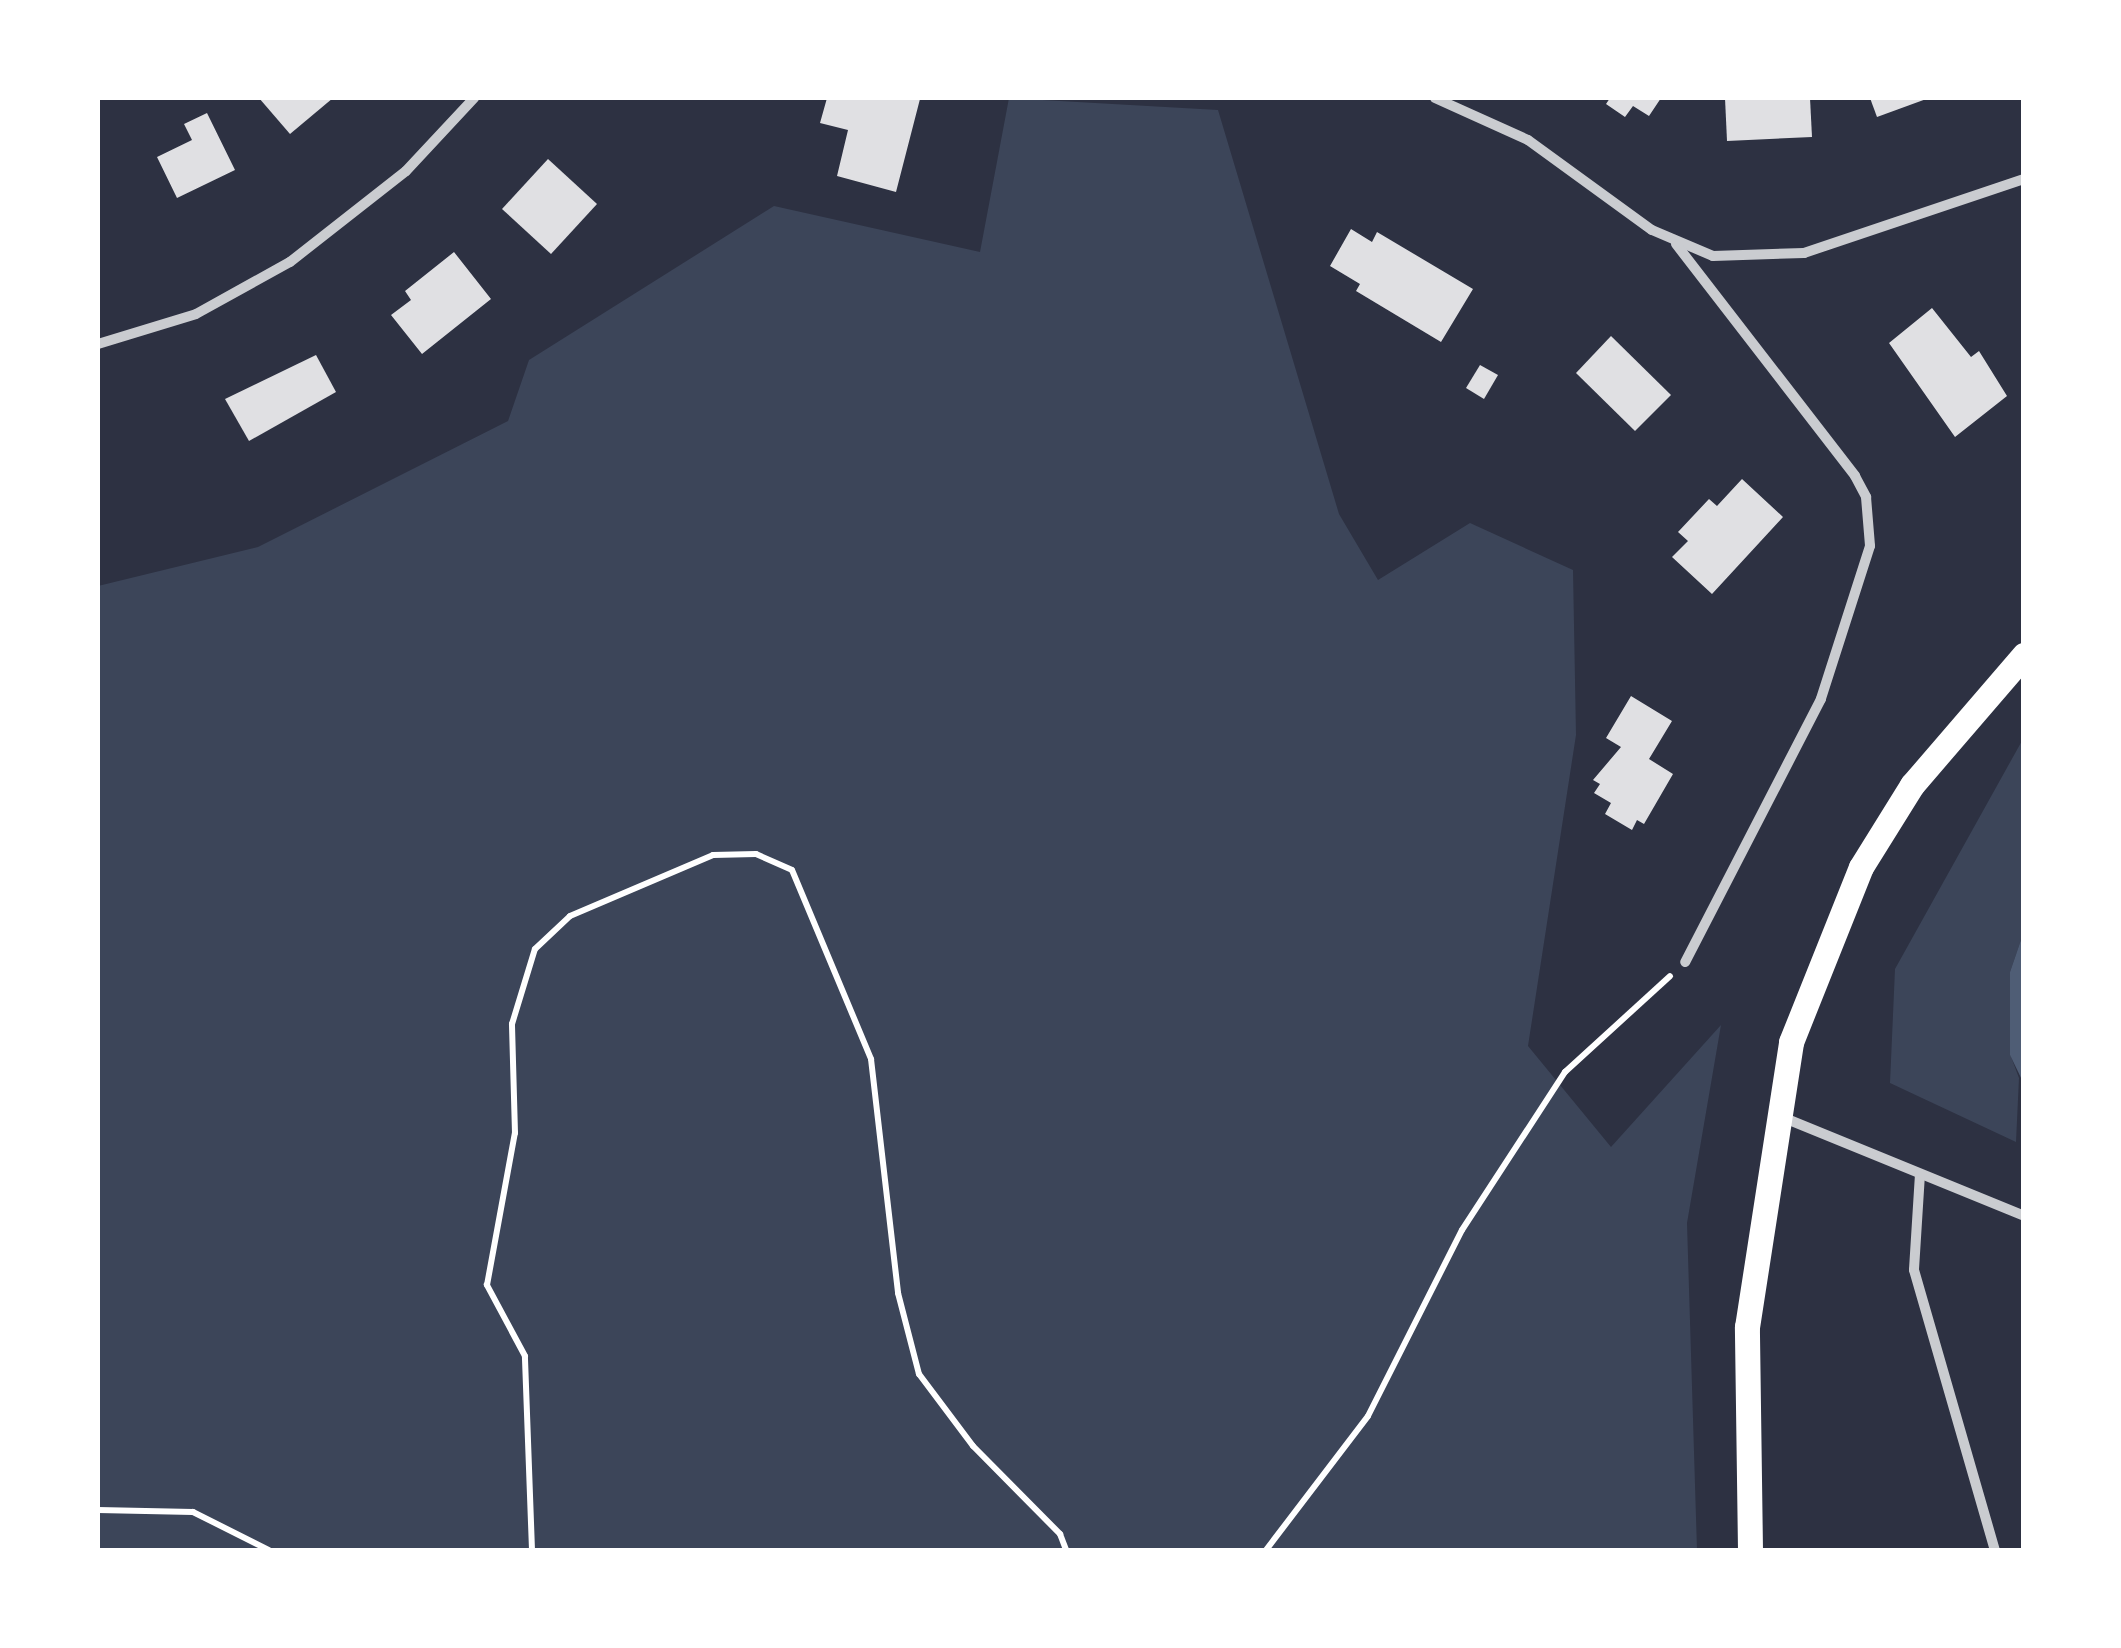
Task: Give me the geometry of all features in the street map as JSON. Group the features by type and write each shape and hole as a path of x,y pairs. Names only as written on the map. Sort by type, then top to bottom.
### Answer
{"main road":[{"path":"1750,1550 1748,1327 1776,1115 1792,1042 1861,867 1912,786 2024,655"}],"street":[{"path":"98,344 196,314 290,262 406,171 474,98"},
{"path":"1435,98 1577,170 1676,244 1856,476 1866,496 1870,546 1820,698 1685,962"},
{"path":"1676,244 1713,256 1804,252 2024,179"},
{"path":"1776,1115 2024,1216"},
{"path":"1920,1174 1914,1270 1995,1550"}],"path":[{"path":"532,1550 525,1356 488,1285 515,1133 512,1024 536,949 570,916 713,856 756,854 792,870 871,1059 898,1293 919,1374 973,1446 1060,1534 1066,1550"},
{"path":"1266,1550 1368,1416 1462,1230 1566,1072 1685,962"},
{"path":"98,1510 193,1512 269,1550"}],"shaded area":[{"path":"1009,98 1218,110 1339,514 1378,580 1470,523 1573,570 1576,735 1528,1046 1611,1147 1721,1025 1687,1223 1697,1550 98,1550 98,586 258,547 508,421 529,360 774,206 980,252"},
{"path":"2023,739 2023,934 2010,972 2010,1054 2019,1078 2016,1142 1890,1083 1895,969"},
{"path":"2023,934 2023,1082 2010,1055 2010,972"}],"building":[{"path":"259,98 333,98 290,134"},
{"path":"827,98 920,99 896,192 837,176 848,130 820,123"},
{"path":"1610,98 1661,98 1649,116 1633,106 1625,117 1606,104"},
{"path":"1725,98 1810,98 1812,137 1727,141"},
{"path":"1870,98 1929,98 1877,117"},
{"path":"207,113 235,170 177,198 157,157 192,140 184,124"},
{"path":"548,159 597,204 551,254 502,209"},
{"path":"1351,229 1372,242 1377,232 1473,289 1441,342 1356,291 1360,284 1330,266"},
{"path":"454,252 491,299 422,354 391,315 411,300 405,291"},
{"path":"1932,308 1971,357 1979,351 2007,396 1955,437 1889,343"},
{"path":"1611,336 1671,395 1635,431 1576,373"},
{"path":"316,355 336,392 249,441 225,399"},
{"path":"1480,365 1498,375 1484,399 1466,388"},
{"path":"1742,479 1783,517 1712,594 1672,557 1688,541 1678,532 1709,499 1717,506"},
{"path":"1631,696 1672,721 1649,759 1673,774 1644,824 1637,820 1632,830 1605,814 1611,803 1594,793 1600,784 1593,780 1621,747 1606,738"}]}
